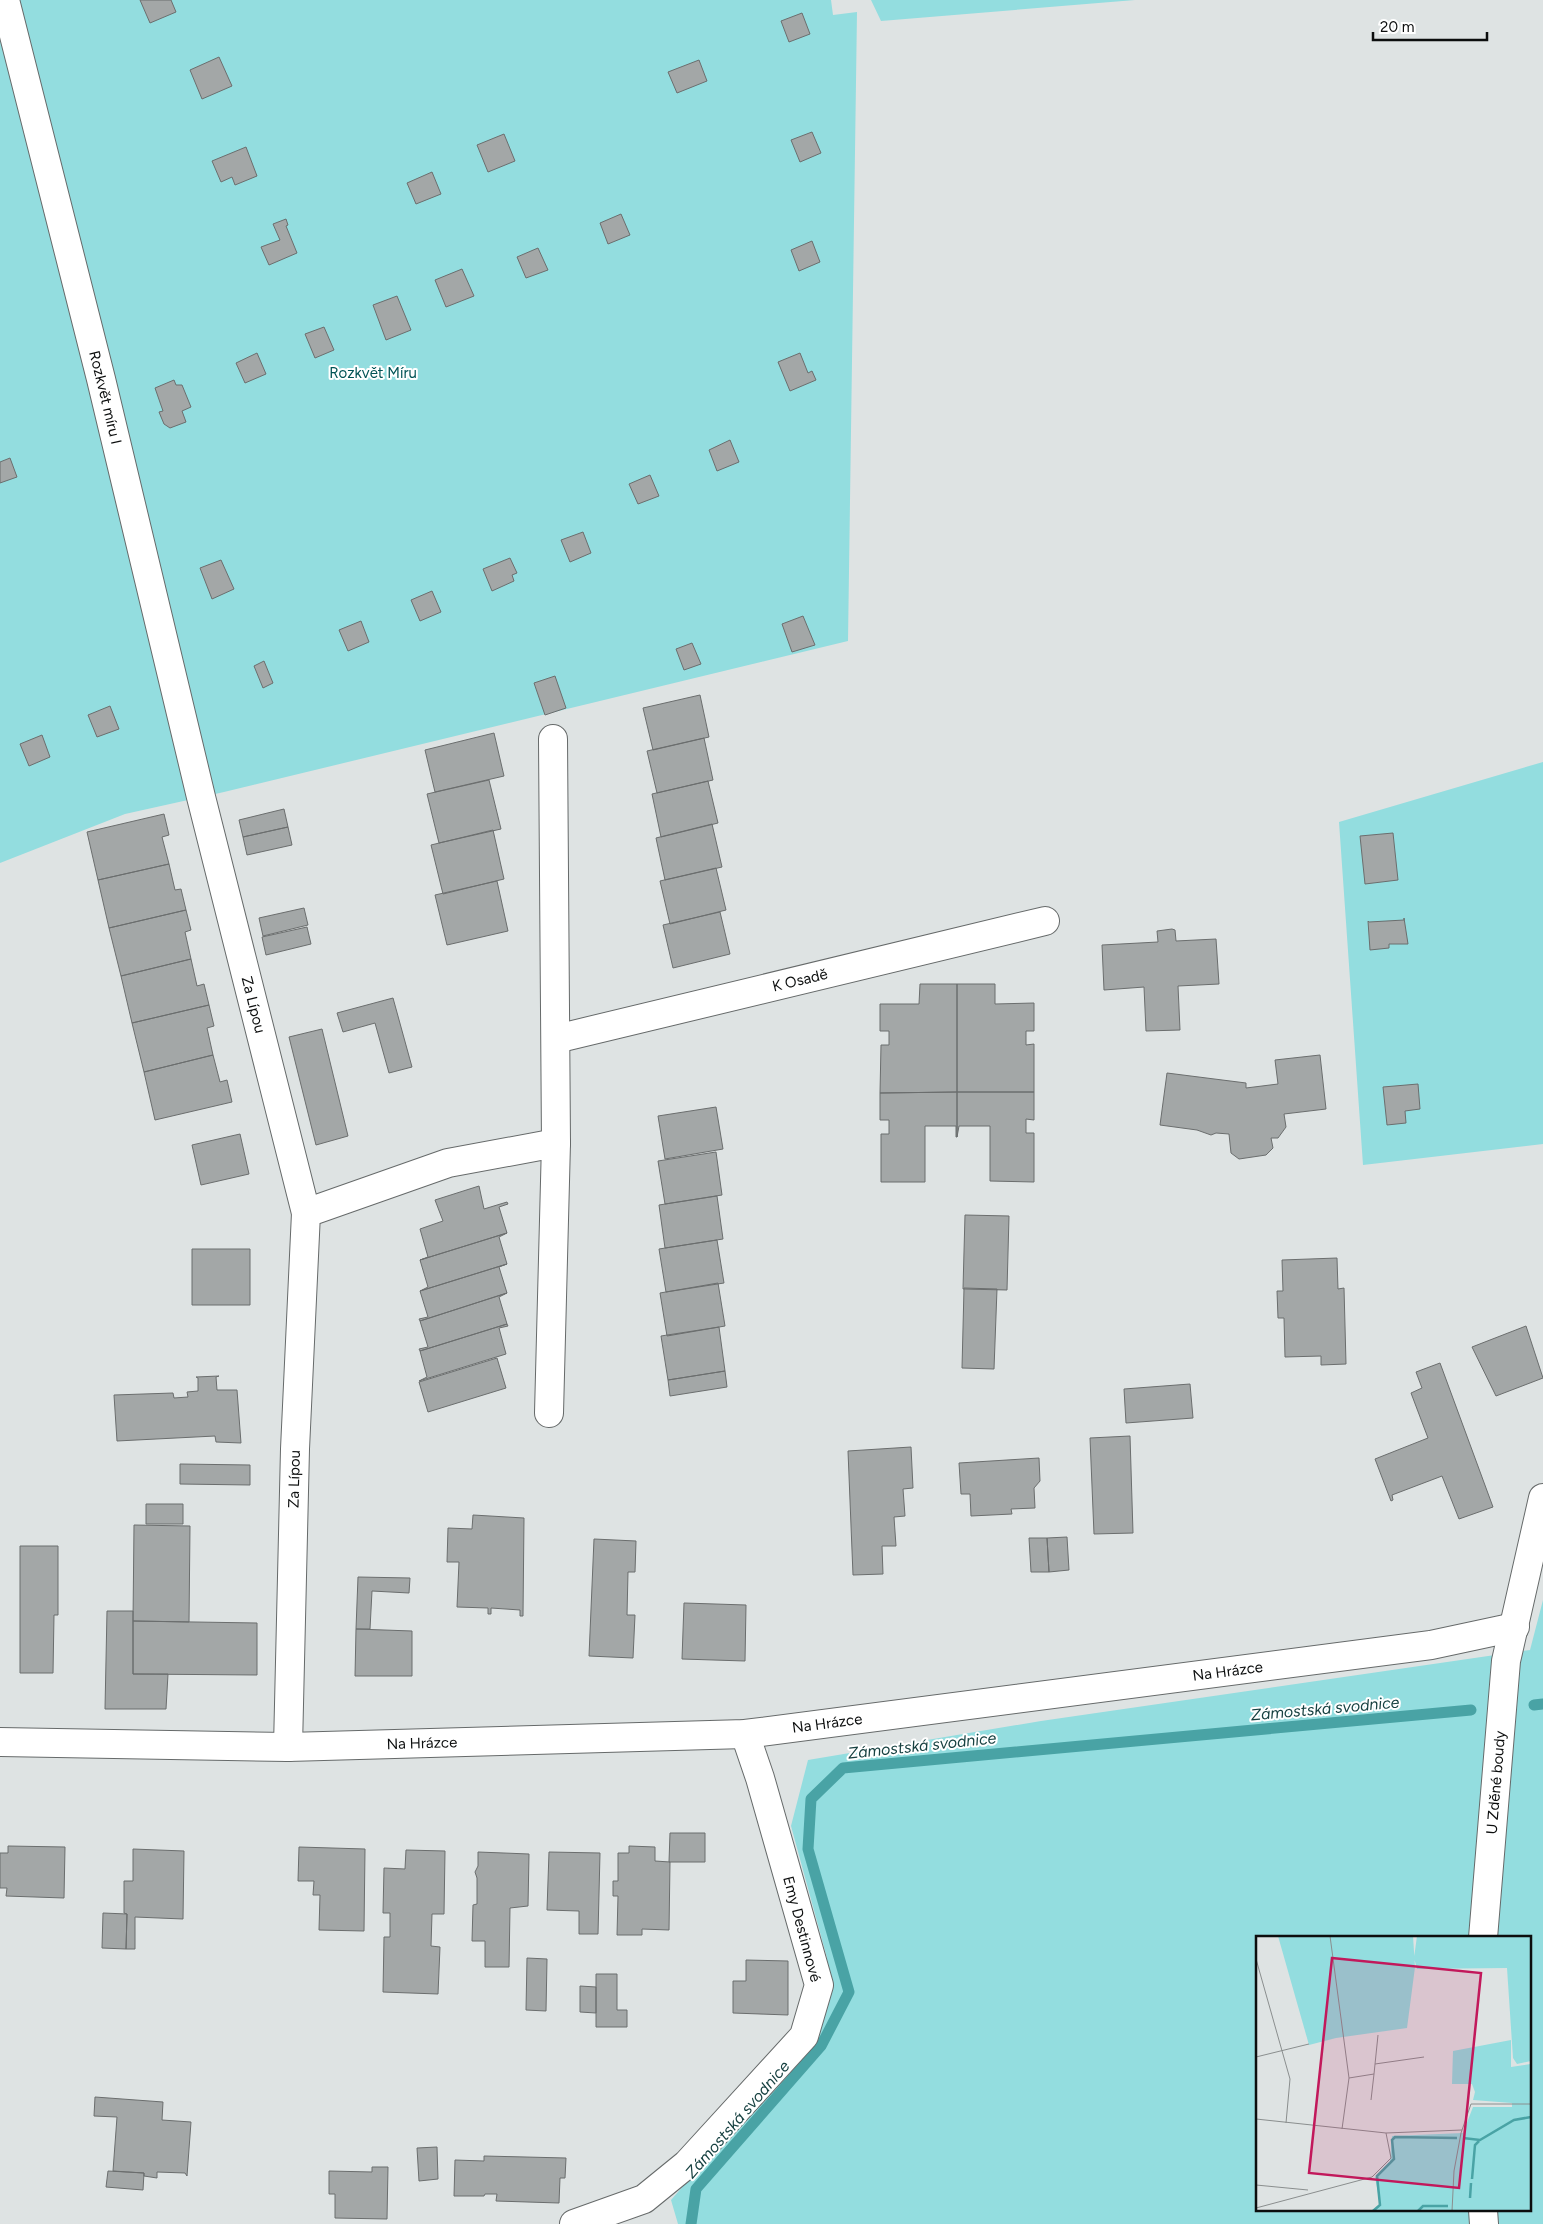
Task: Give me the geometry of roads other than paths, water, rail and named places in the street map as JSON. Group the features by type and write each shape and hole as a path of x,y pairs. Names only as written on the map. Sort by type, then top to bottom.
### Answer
{"street":[{"name":"Rozkvět míru I","path":"5,0 100,379 201,797"},
{"path":"549,1413 556,1143 553,739"},
{"name":"Za Lípou","path":"201,797 306,1213 296,1449 288,1747"},
{"name":"K Osadě","path":"556,1039 1045,920"},
{"path":"306,1213 448,1163 556,1143"},
{"path":"1515,1627 1543,1498"},
{"name":"Na Hrázce","path":"0,1742 288,1747 745,1734 1431,1645 1515,1627"},
{"name":"U Zděné boudy","path":"1483,1936 1506,1661 1515,1627"},
{"name":"Emy Destinnové","path":"574,2224 644,2199 688,2164 804,2036 819,1985 760,1778 745,1734"}],"waterway":[{"name":"Zámostská svodnice","path":"1534,1705 1543,1704"},
{"name":"Zámostská svodnice","path":"691,2224 696,2189 821,2046 849,1992 808,1849 811,1799 843,1768 1471,1710"}],"park label":[{"name":"Rozkvět Míru","path":"373,373"}]}
